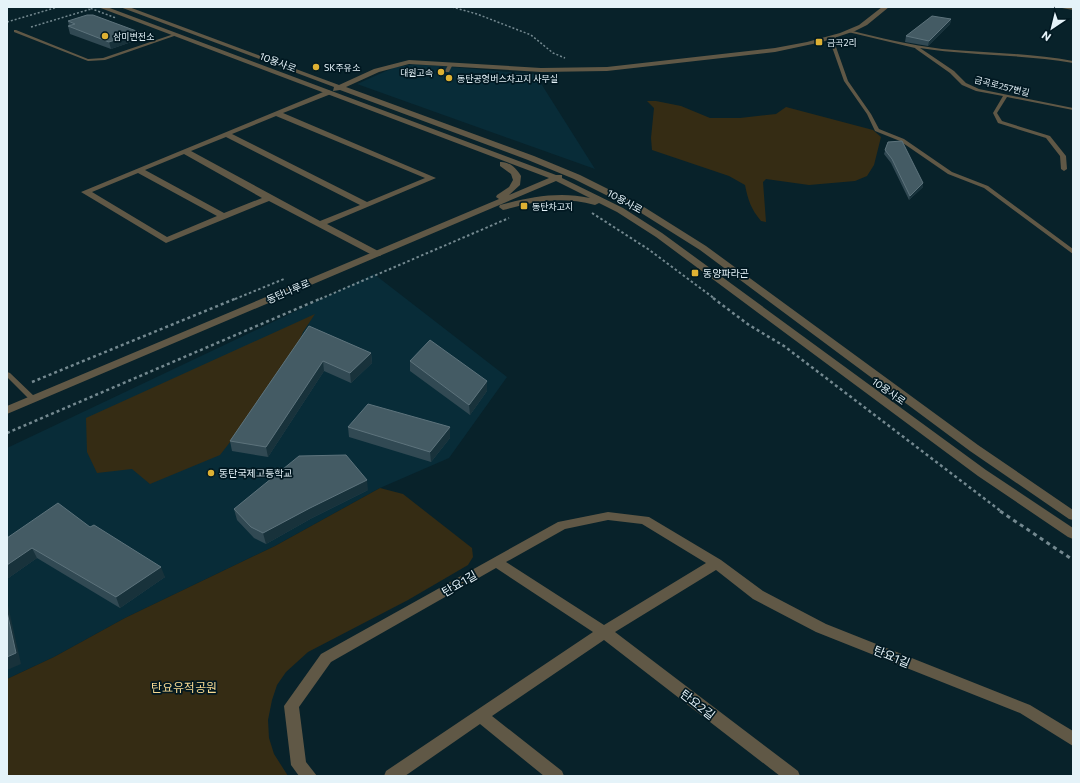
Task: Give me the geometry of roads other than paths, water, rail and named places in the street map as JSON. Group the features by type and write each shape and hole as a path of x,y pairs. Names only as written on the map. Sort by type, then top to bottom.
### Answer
{"street":[{"name":"10용사로","path":"100,7 556,178 620,210 659,235 982,473 1073,534"},
{"path":"269,198 166,240 85,192 398,63 413,62 564,70 623,68 775,50 849,31 861,26 886,7"},
{"name":"10용사로","path":"121,14 136,12 340,87 569,173 631,203 671,226 974,448 1073,516"},
{"path":"276,114 432,178 320,224"},
{"path":"427,130 446,141 498,161 512,168 517,175 518,180 516,185 510,191 450,223"},
{"path":"226,134 367,205"},
{"path":"184,151 269,198 377,254"},
{"path":"138,170 223,216"},
{"name":"동탄나루로","path":"7,410 569,173"},
{"path":"450,223 544,196 574,197 604,204 620,210"},
{"name":"탄요1길","path":"309,776 300,764 292,706 326,658 562,525 608,516 644,520 716,563 758,595 821,628 1025,709 1073,738"},
{"name":"탄요2길","path":"496,562 604,632 792,776"},
{"path":"392,776 604,632 716,563"},
{"path":"481,716 556,776"}],"lane":[{"path":"1063,7 1073,9"},
{"path":"14,31 88,60 103,59 175,35"},
{"name":"금곡로257번길","path":"849,31 916,47 967,53 1041,57 1073,62"},
{"path":"834,36 834,48 846,82 869,114 877,130 902,140 950,173 986,187 1073,252"},
{"name":"금곡로257번길","path":"916,47 944,65 964,84 978,90 1073,109"},
{"path":"447,71 451,64"},
{"path":"1006,96 995,113 1000,122 1048,137 1063,156 1064,169"},
{"path":"8,374 33,399"}],"place":[{"name":"삼미변전소","path":"105,36"},
{"name":"금곡2리","path":"819,42"},
{"name":"SK주유소","path":"316,67"},
{"name":"대원고속","path":"441,72"},
{"name":"동탄공영버스차고지 사무실","path":"449,78"},
{"name":"동탄차고지","path":"524,206"},
{"name":"동양파라곤","path":"695,273"},
{"name":"동탄국제고등학교","path":"211,473"}],"park label":[{"name":"탄요유적공원","path":"184,687"}]}
